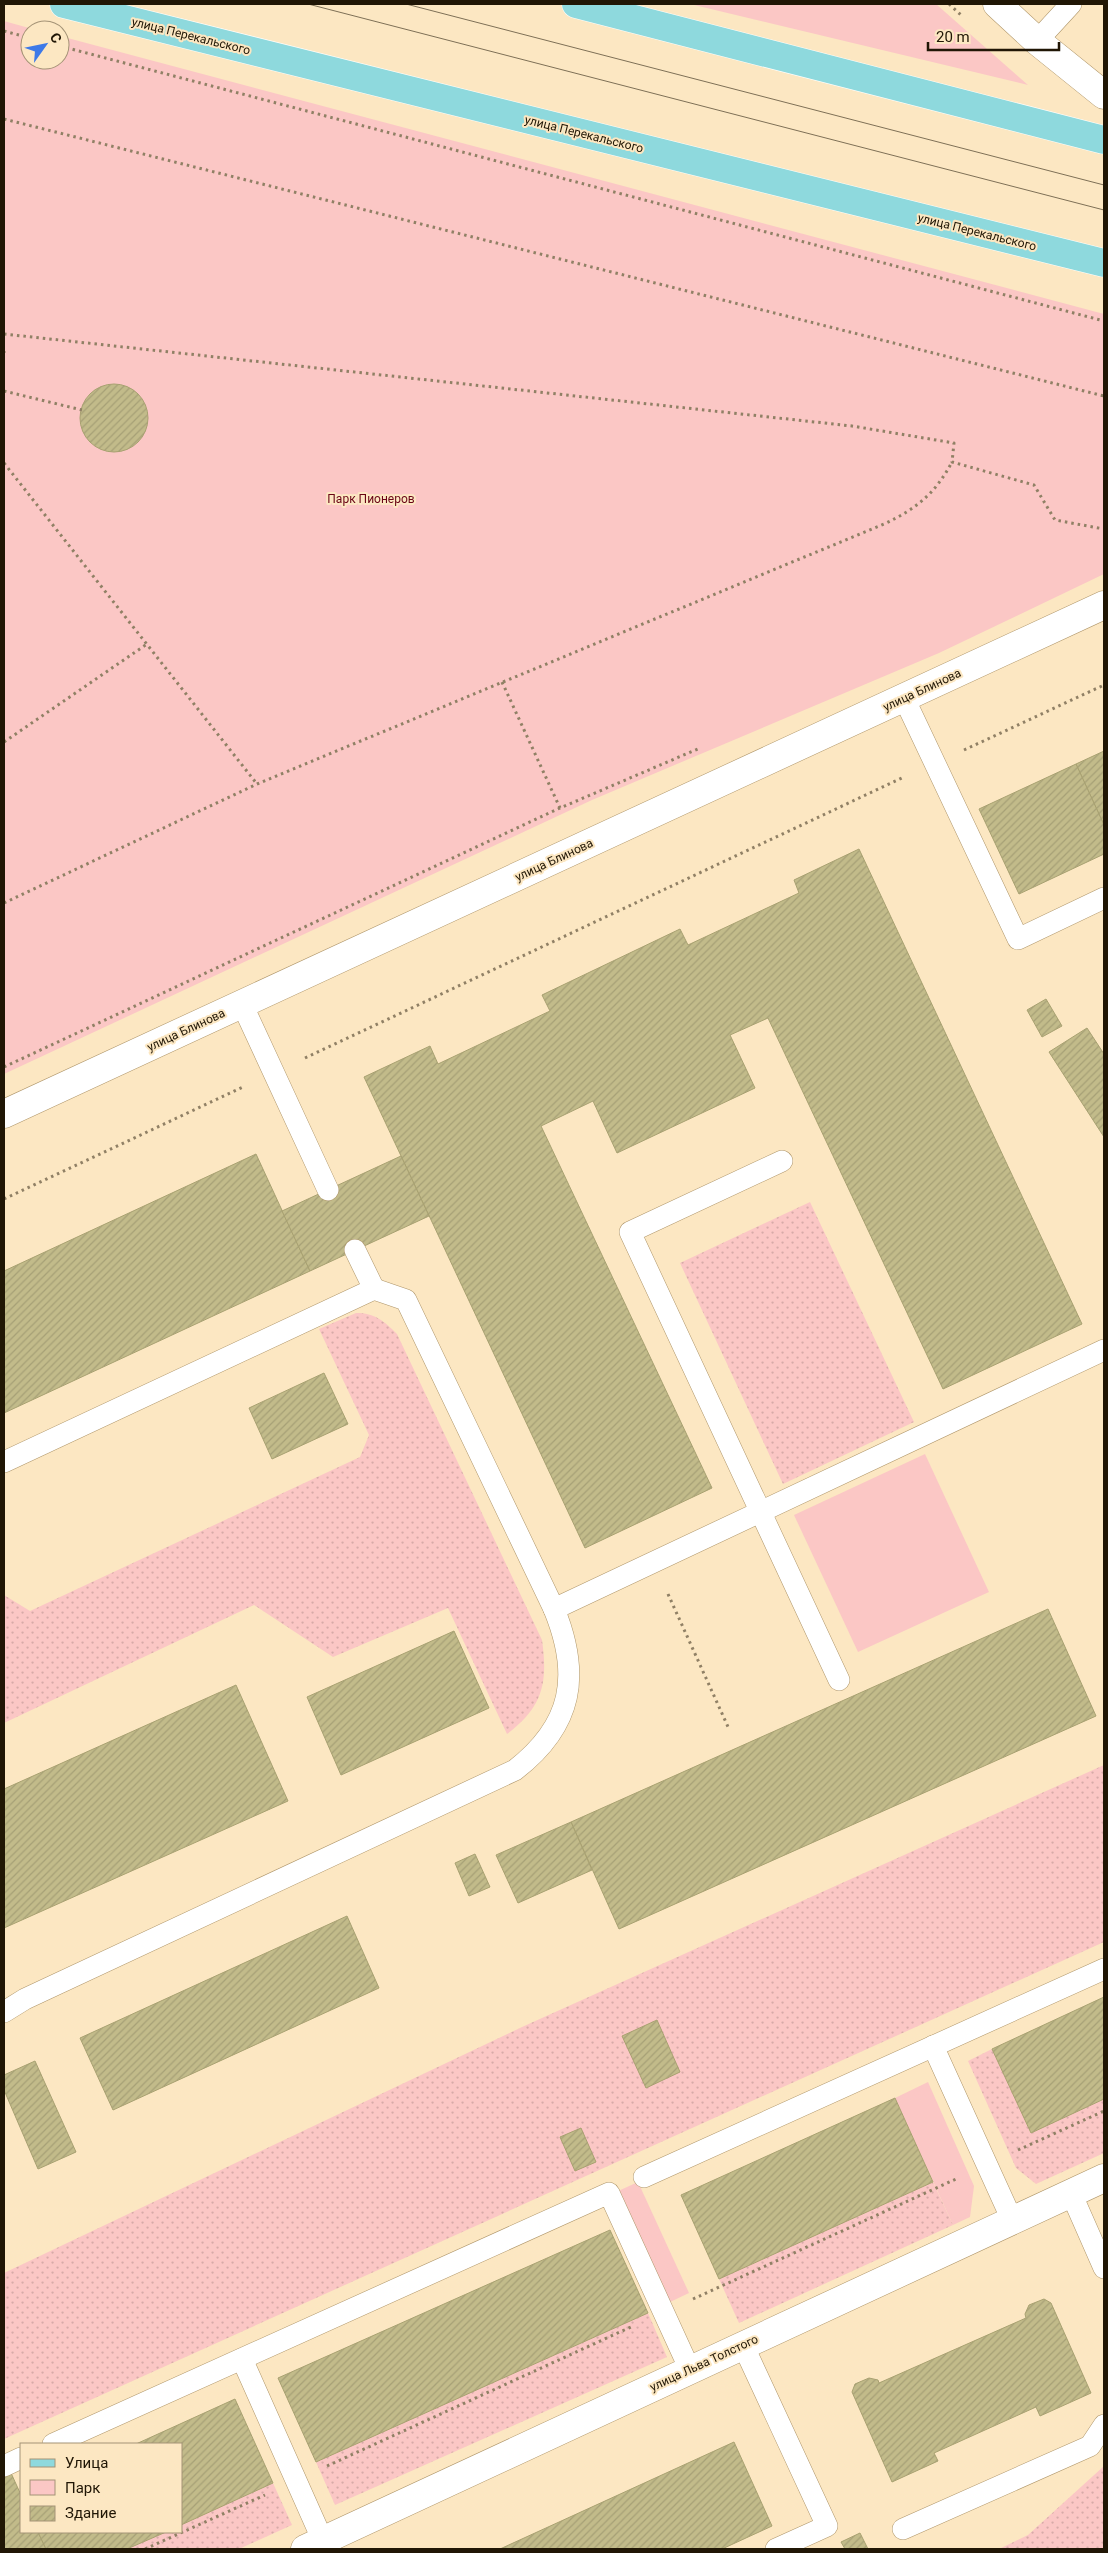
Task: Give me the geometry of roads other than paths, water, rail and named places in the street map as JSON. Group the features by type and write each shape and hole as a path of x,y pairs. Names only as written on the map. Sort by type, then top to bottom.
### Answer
{"main road":[{"name":"улица Перекальского","path":"64,4 1104,263"},
{"path":"576,4 1104,140"}],"street":[{"path":"997,4 1037,41 1104,95"},
{"name":"улица Блинова","path":"4,1114 1104,605"},
{"name":"улица Льва Толстого","path":"314,2545 1104,2178"}],"lane":[{"path":"1037,41 1072,4"},
{"path":"904,698 1018,939 1104,898"},
{"path":"242,1004 328,1190"},
{"path":"782,1161 630,1232 839,1680"},
{"path":"355,1250 374,1289"},
{"path":"4,1462 374,1289 406,1300 554,1608 565,1636 568,1661 566,1700 555,1729 538,1752 515,1770 34,1994 4,2012"},
{"path":"554,1608 1104,1350"},
{"path":"644,2177 1104,1969"},
{"path":"932,2046 1012,2220"},
{"path":"55,2443 609,2193 690,2370"},
{"path":"1071,2193 1104,2268"},
{"path":"743,2345 827,2526 776,2549"},
{"path":"242,2359 296,2480 314,2545"},
{"path":"902,2529 1090,2446 1104,2425"},
{"path":"4,2466 20,2458"}],"tram line":[{"path":"308,4 1104,210"},
{"path":"406,4 1104,185"}],"park label":[{"name":"Парк Пионеров","path":"371,499"}]}
